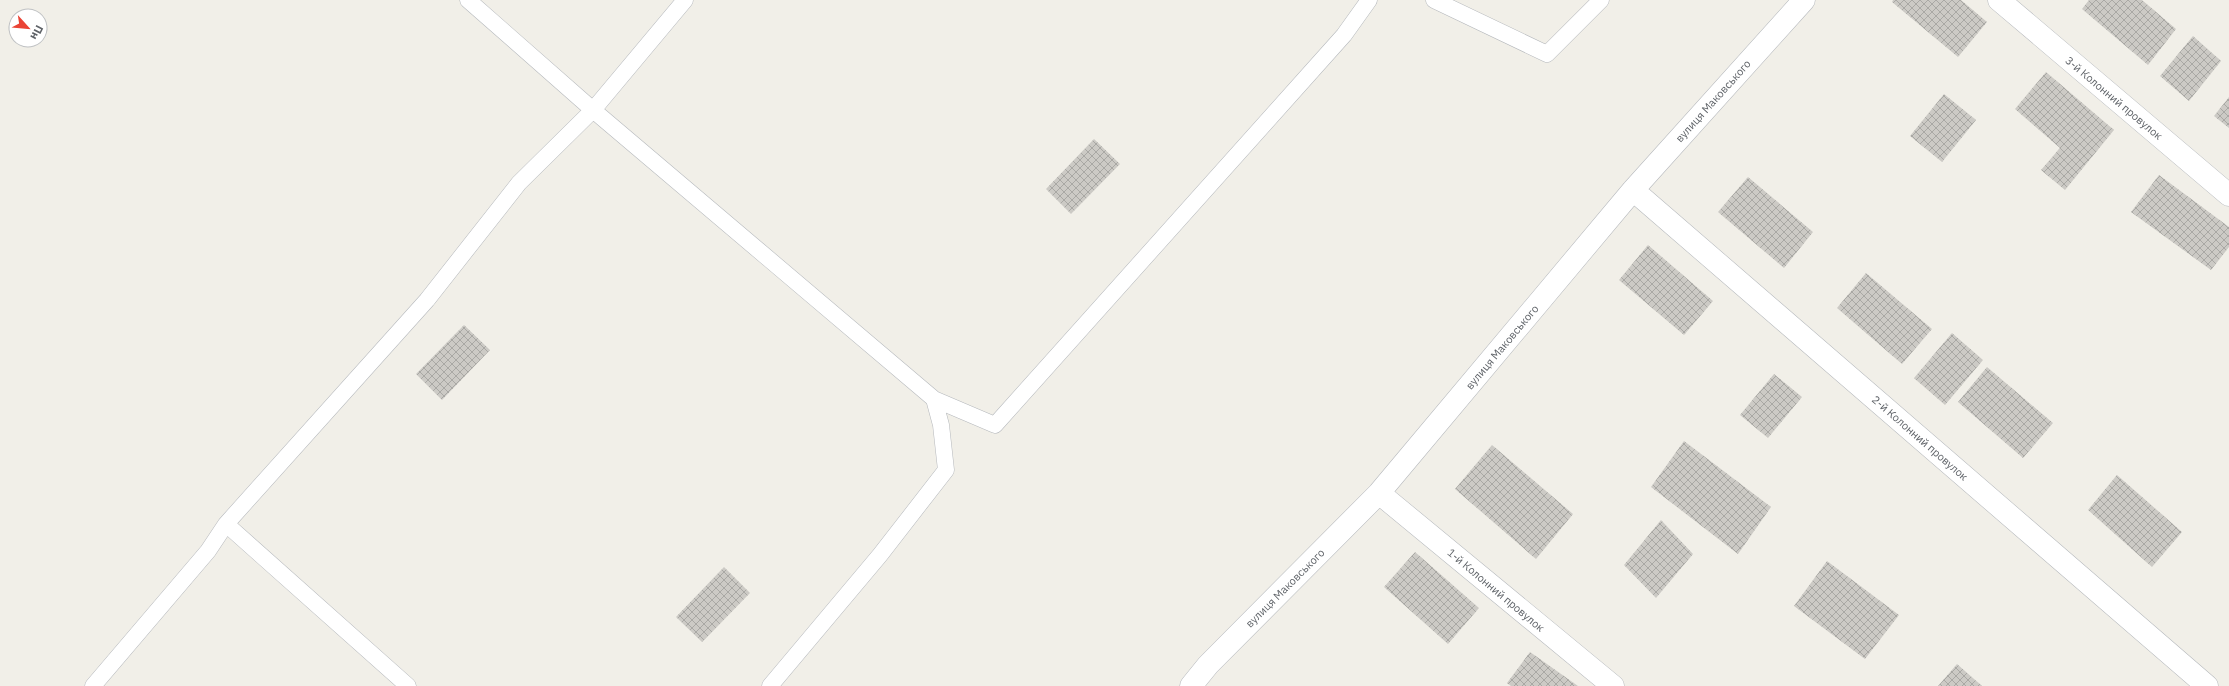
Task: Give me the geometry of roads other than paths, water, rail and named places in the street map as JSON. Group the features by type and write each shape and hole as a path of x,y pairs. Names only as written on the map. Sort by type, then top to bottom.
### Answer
{"street":[{"name":"вулиця Маковського","path":"1191,686 1208,665 1379,493 1633,190 1804,0"},
{"name":"3-й Колонний провулок","path":"1999,0 2229,195"},
{"name":"2-й Колонний провулок","path":"1633,190 2207,686"},
{"name":"1-й Колонний провулок","path":"1379,493 1613,686"}],"lane":[{"path":"468,0 594,110 934,399 995,425 1344,35 1369,0"},
{"path":"93,686 208,551 226,524 427,300 519,182 594,110 685,0"},
{"path":"1434,0 1547,54 1601,0"},
{"path":"770,686 880,555 946,470 941,425 934,399"},
{"path":"226,524 408,686"}]}
